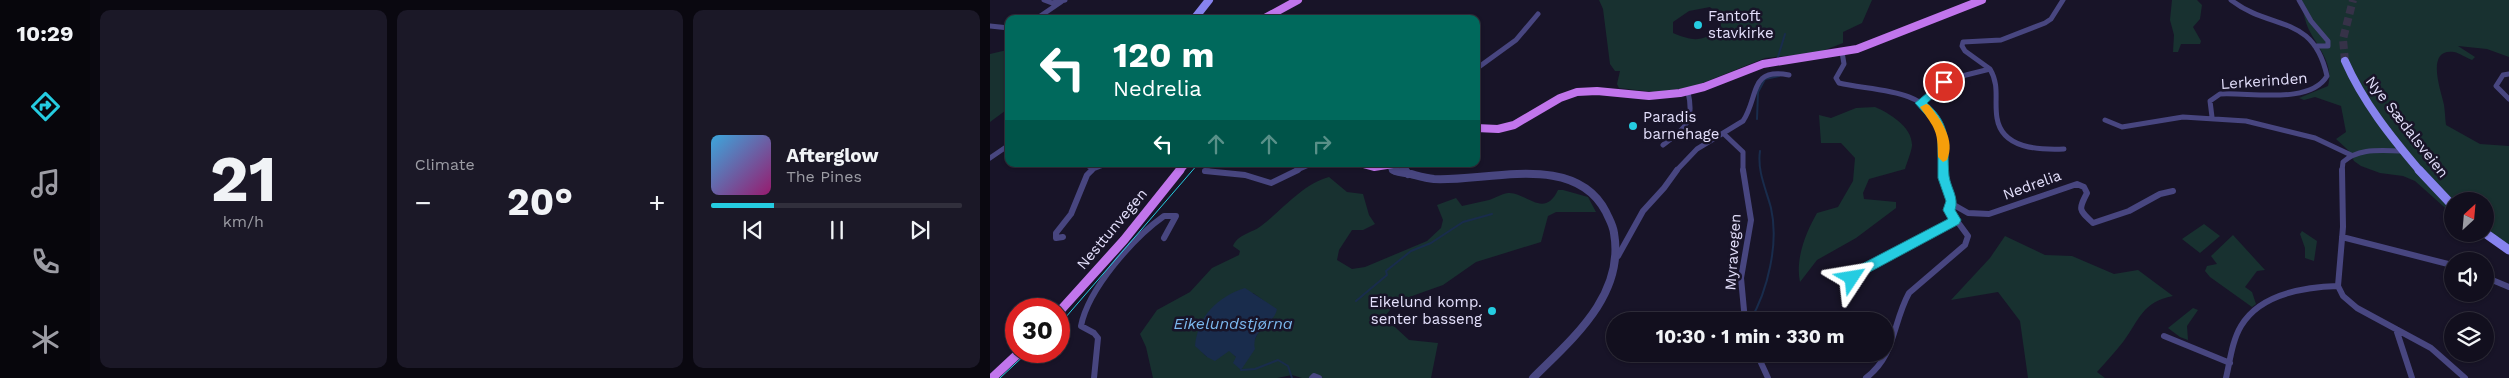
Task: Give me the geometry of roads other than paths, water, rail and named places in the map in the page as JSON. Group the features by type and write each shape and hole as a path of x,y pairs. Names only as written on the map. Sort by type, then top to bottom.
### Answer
{"main road":[{"path":"1197,15 1208,0"},
{"path":"1270,15 1298,0"},
{"path":"1480,128 1498,129 1514,125 1560,98 1577,92 1597,91 1649,96 1688,92 1763,64 1842,52 1877,43 1982,0"},
{"name":"Nye Sædalsveien","path":"2345,62 2364,98 2404,151 2444,196"},
{"name":"Nesttunvegen","path":"1070,300 1124,240 1184,167"},
{"path":"2494,239 2509,250"},
{"path":"992,378 1008,363"}],"street":[{"path":"1044,0 1049,3 1063,1"},
{"path":"2063,0 2051,19 2045,23 2001,40 1963,42 1962,46 1965,51 1990,68 1998,84 1998,123 2006,137 2024,146 2064,149"},
{"name":"Lerkerinden","path":"2212,117 2210,101 2220,94 2296,94 2319,88 2327,76 2315,46 2307,33 2298,27 2253,16 2231,0"},
{"path":"2299,0 2311,21 2328,41 2328,46 2315,46"},
{"path":"1042,15 1063,1"},
{"path":"1480,66 1516,40 1538,14"},
{"path":"990,26 1005,28"},
{"path":"1842,52 1844,64 1836,78 1839,83 1860,89 1903,94 1920,103 1932,113 1939,124 1943,138 1944,178 1952,201 1949,210 1968,236 1966,245 1909,293 1887,357 1878,370 1866,378"},
{"path":"1920,103 1950,79 1990,68"},
{"path":"1618,256 1627,246 1644,210 1691,153 1724,134 1748,115 1752,106 1754,89 1758,81 1773,74 1789,75"},
{"path":"2509,74 2503,75 2496,86 2509,99"},
{"path":"1663,145 1686,126 1691,118 1692,102 1688,92"},
{"path":"2105,120 2122,127 2130,127 2173,118 2212,117 2312,137 2351,155"},
{"name":"Myravegen","path":"1724,134 1744,152 1743,172 1751,220 1741,278 1744,312"},
{"path":"990,158 1005,148"},
{"path":"2404,151 2361,151 2351,155 2343,162 2341,170 2342,237 2338,286 2349,302 2431,348 2465,378"},
{"path":"1087,167 1093,169"},
{"path":"1063,237 1056,238 1056,234 1071,214 1087,175 1098,167"},
{"path":"1205,171 1245,175 1271,183 1305,167"},
{"path":"1392,167 1396,172 1428,179 1534,173 1569,180 1591,192 1605,209 1614,232 1618,256 1613,279 1590,318 1533,378"},
{"path":"1402,167 1408,174"},
{"name":"Nedrelia","path":"1952,201 1965,211 1989,214 2077,184 2084,187 2087,194 2080,206 2081,212 2093,223 2129,211 2160,194 2173,191"},
{"path":"1094,378 1098,340 1094,333 1081,326 1085,308 1098,287 1145,232 1165,216 1176,216 1164,238"},
{"path":"1852,278 1862,270 1955,220"},
{"path":"2342,237 2444,263"},
{"path":"2494,281 2509,287"},
{"path":"2226,378 2241,326 2246,318 2261,306 2308,288 2338,286"},
{"path":"2396,329 2412,378"},
{"path":"2164,336 2230,363"},
{"path":"1761,362 1768,378"},
{"path":"1312,378 1314,376 1320,378"}],"water":[{"name":"Eikelundstjørna","path":"1245,288 1277,309 1272,319 1256,337 1254,342 1255,349 1241,370 1233,363 1236,357 1229,351 1215,361 1207,357 1195,346 1200,326 1211,309 1226,297"}],"waterway":[{"path":"1778,57 1785,34"},
{"path":"1757,119 1758,92 1765,79 1779,76"},
{"path":"1754,312 1767,281 1774,236 1771,208 1761,173 1760,151"},
{"path":"1356,301 1387,275 1386,271 1411,251 1431,243 1463,222 1492,214"},
{"path":"1241,370 1255,369 1278,360 1288,366 1292,378"}],"tunnel":[{"path":"2345,61 2343,39 2353,0"}],"tram line":[{"path":"1070,312 1195,167"},
{"path":"1000,378 1016,363"}],"place":[{"name":"Fantoft stavkirke","path":"1698,25"},
{"name":"Paradis barnehage","path":"1633,126"},
{"name":"Eikelund komp. senter basseng","path":"1492,311"}]}
